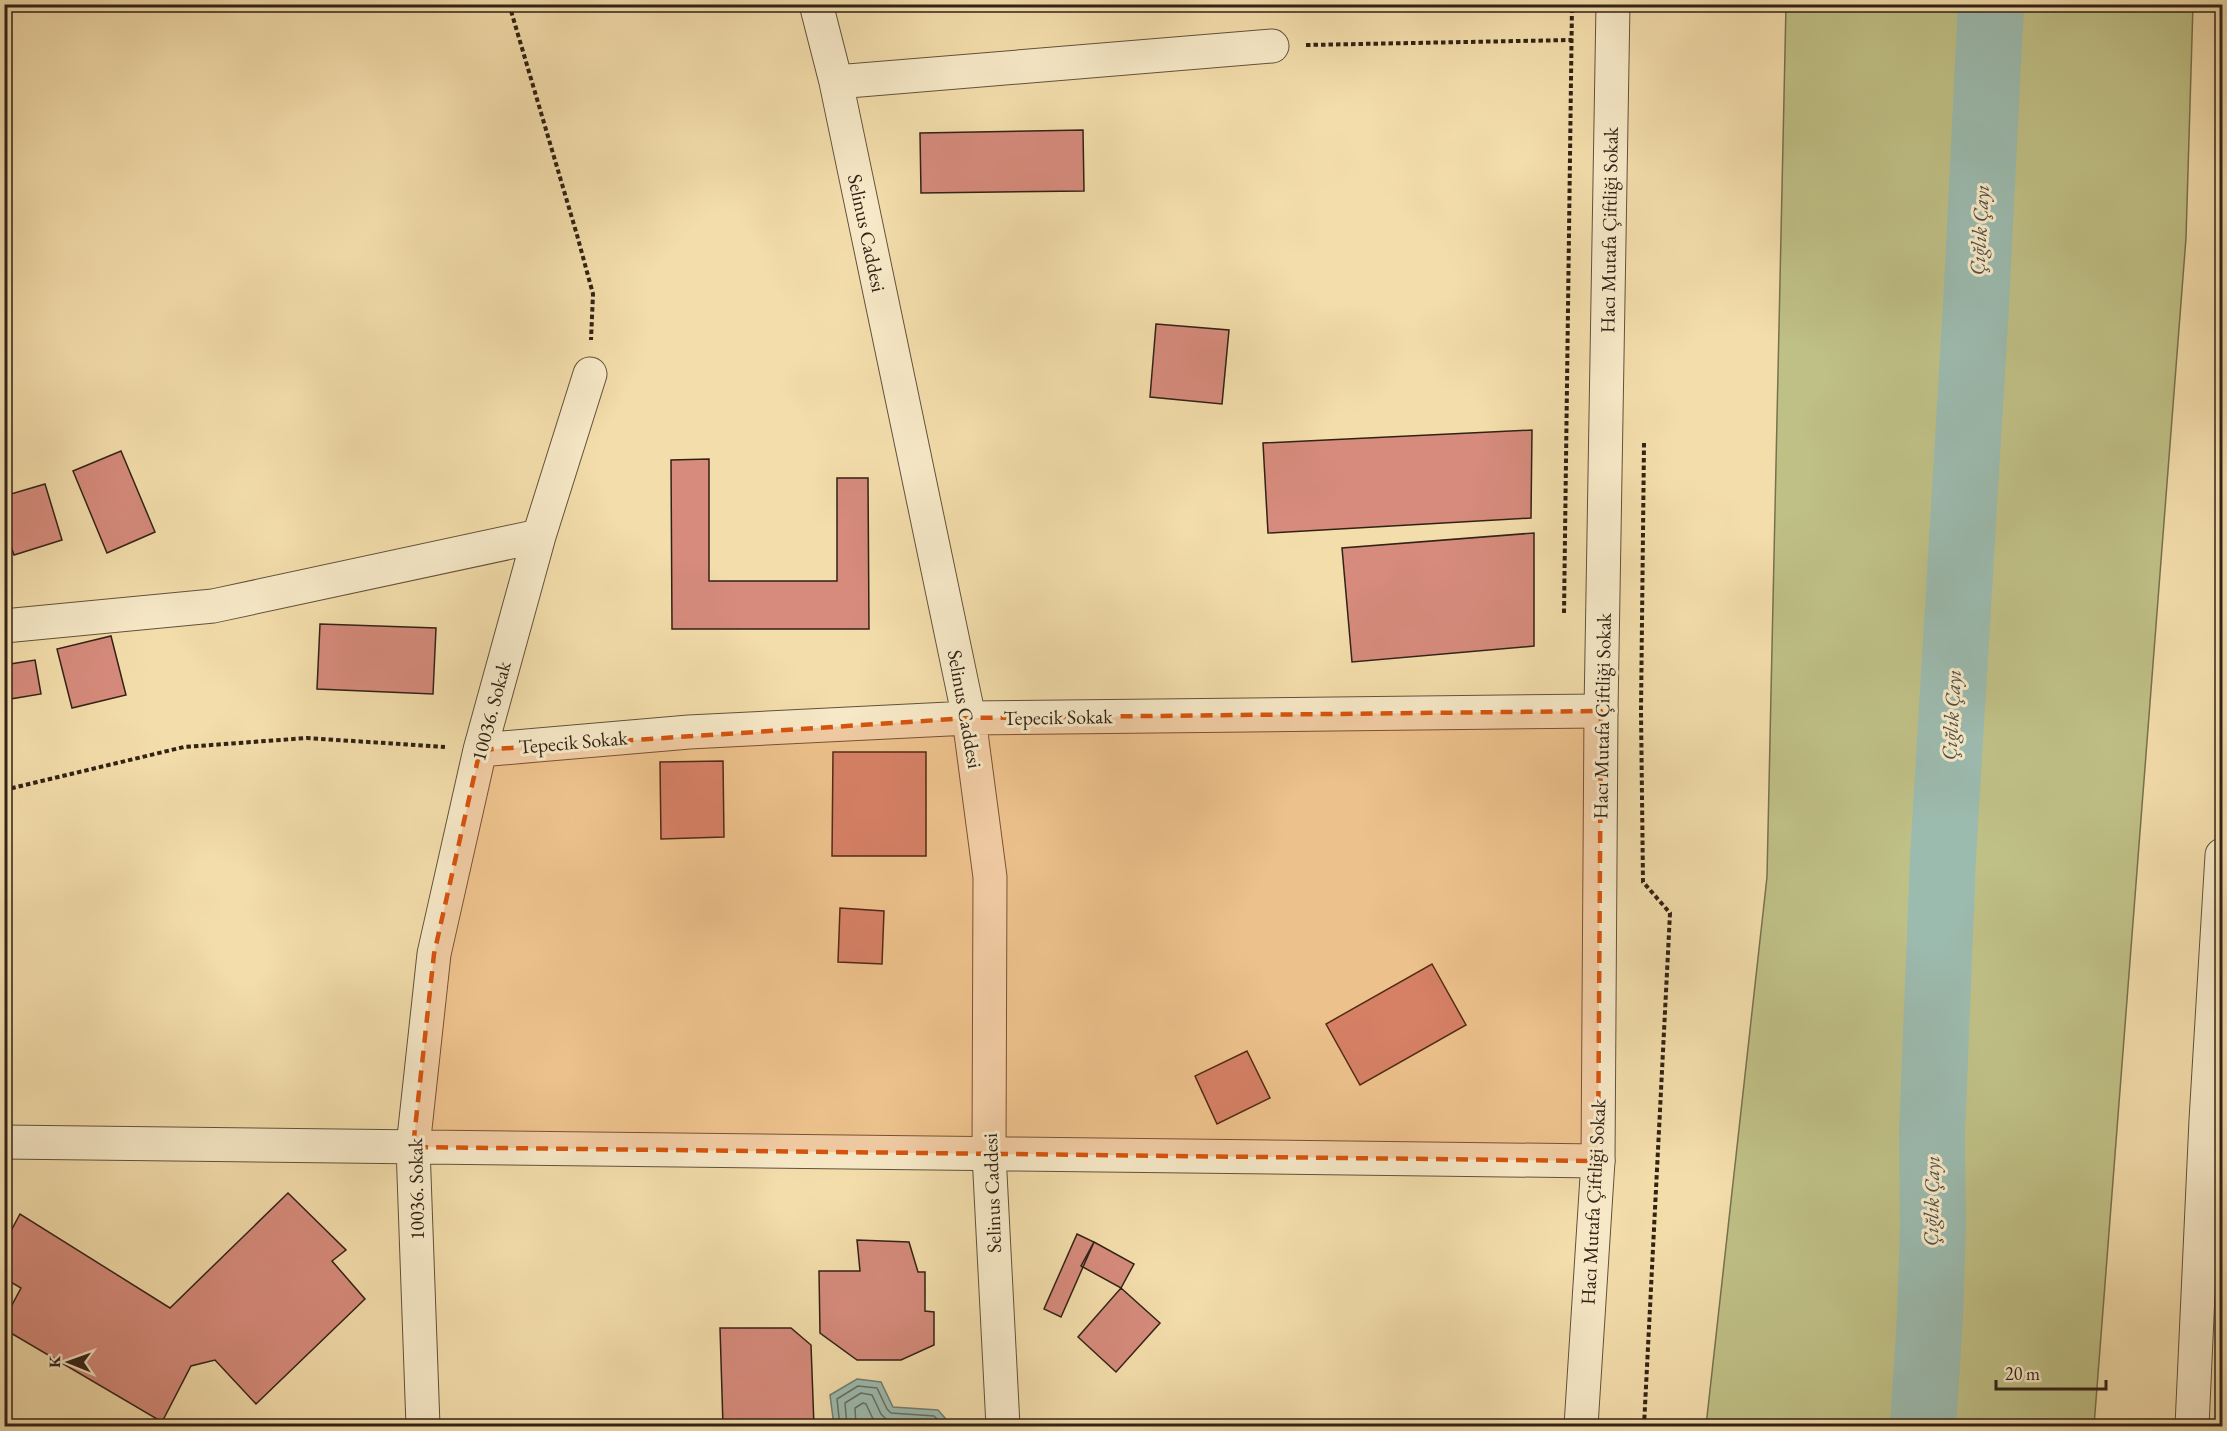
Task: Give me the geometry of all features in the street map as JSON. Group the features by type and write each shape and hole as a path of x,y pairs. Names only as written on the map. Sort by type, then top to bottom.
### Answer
{"street":[{"name":"Selinus Caddesi","path":"816,4 836,82 969,718 990,877 989,1154 1003,1426"},
{"name":"Hacı Mutafa Çiftliği Sokak","path":"1581,1426 1598,1161 1601,711 1613,4"},
{"path":"836,82 1272,46"},
{"name":"10036. Sokak","path":"423,1426 413,1147 434,954 480,750 539,536 590,374"},
{"path":"4,626 213,606 539,536"},
{"name":"Tepecik Sokak","path":"480,750 689,732 969,718 1601,711"},
{"path":"2192,1426 2206,1120 2223,855"},
{"path":"4,1142 1598,1161"}],"path":[{"path":"509,4 593,294 590,374"},
{"path":"1272,46 1612,39"},
{"path":"1644,437 1641,711 1643,882 1670,914 1644,1426"},
{"path":"4,790 184,747 307,738 480,750"}],"highlighted area":[{"path":"1601,711 1598,1161 413,1147 434,954 480,750 969,718"}],"green space":[{"path":"1786,5 2193,5 2186,238 2094,1426 1706,1426 1767,877"}],"water":[{"path":"857,1379 881,1382 893,1407 938,1410 952,1426 834,1426 830,1395"}],"building":[{"path":"1083,130 1084,191 921,193 920,133"},
{"path":"1156,324 1229,330 1222,404 1150,397"},
{"path":"1532,430 1531,518 1268,533 1263,443"},
{"path":"121,451 155,532 107,553 73,471"},
{"path":"709,459 709,581 837,581 837,478 868,478 869,629 672,629 671,460"},
{"path":"45,484 62,540 14,555 4,526 4,496"},
{"path":"1534,533 1534,646 1352,662 1342,548"},
{"path":"320,624 436,628 433,694 317,689"},
{"path":"111,636 126,695 72,708 57,649"},
{"path":"35,660 41,694 4,700 4,665"},
{"path":"833,752 926,752 926,856 832,856"},
{"path":"723,761 724,837 661,839 660,762"},
{"path":"840,908 884,911 882,964 838,962"},
{"path":"1432,964 1466,1025 1360,1085 1326,1024"},
{"path":"1247,1051 1270,1098 1217,1124 1195,1076"},
{"path":"288,1193 346,1250 332,1261 365,1299 256,1404 215,1360 191,1366 162,1422 4,1329 4,1320 21,1288 4,1278 4,1244 20,1214 170,1308"},
{"path":"1077,1234 1094,1242 1061,1317 1044,1309"},
{"path":"857,1240 909,1242 918,1272 925,1272 925,1311 934,1312 934,1345 901,1360 857,1360 820,1333 819,1271 860,1271"},
{"path":"1094,1242 1134,1264 1121,1288 1081,1266"},
{"path":"1121,1288 1160,1323 1116,1372 1078,1337"},
{"path":"720,1328 791,1328 811,1345 814,1426 723,1426"}],"waterway":[{"name":"Çığlık Çayı","path":"1923,1426 1930,1317 1933,1225 1932,1134 1943,858 1976,305 1991,4"}]}
